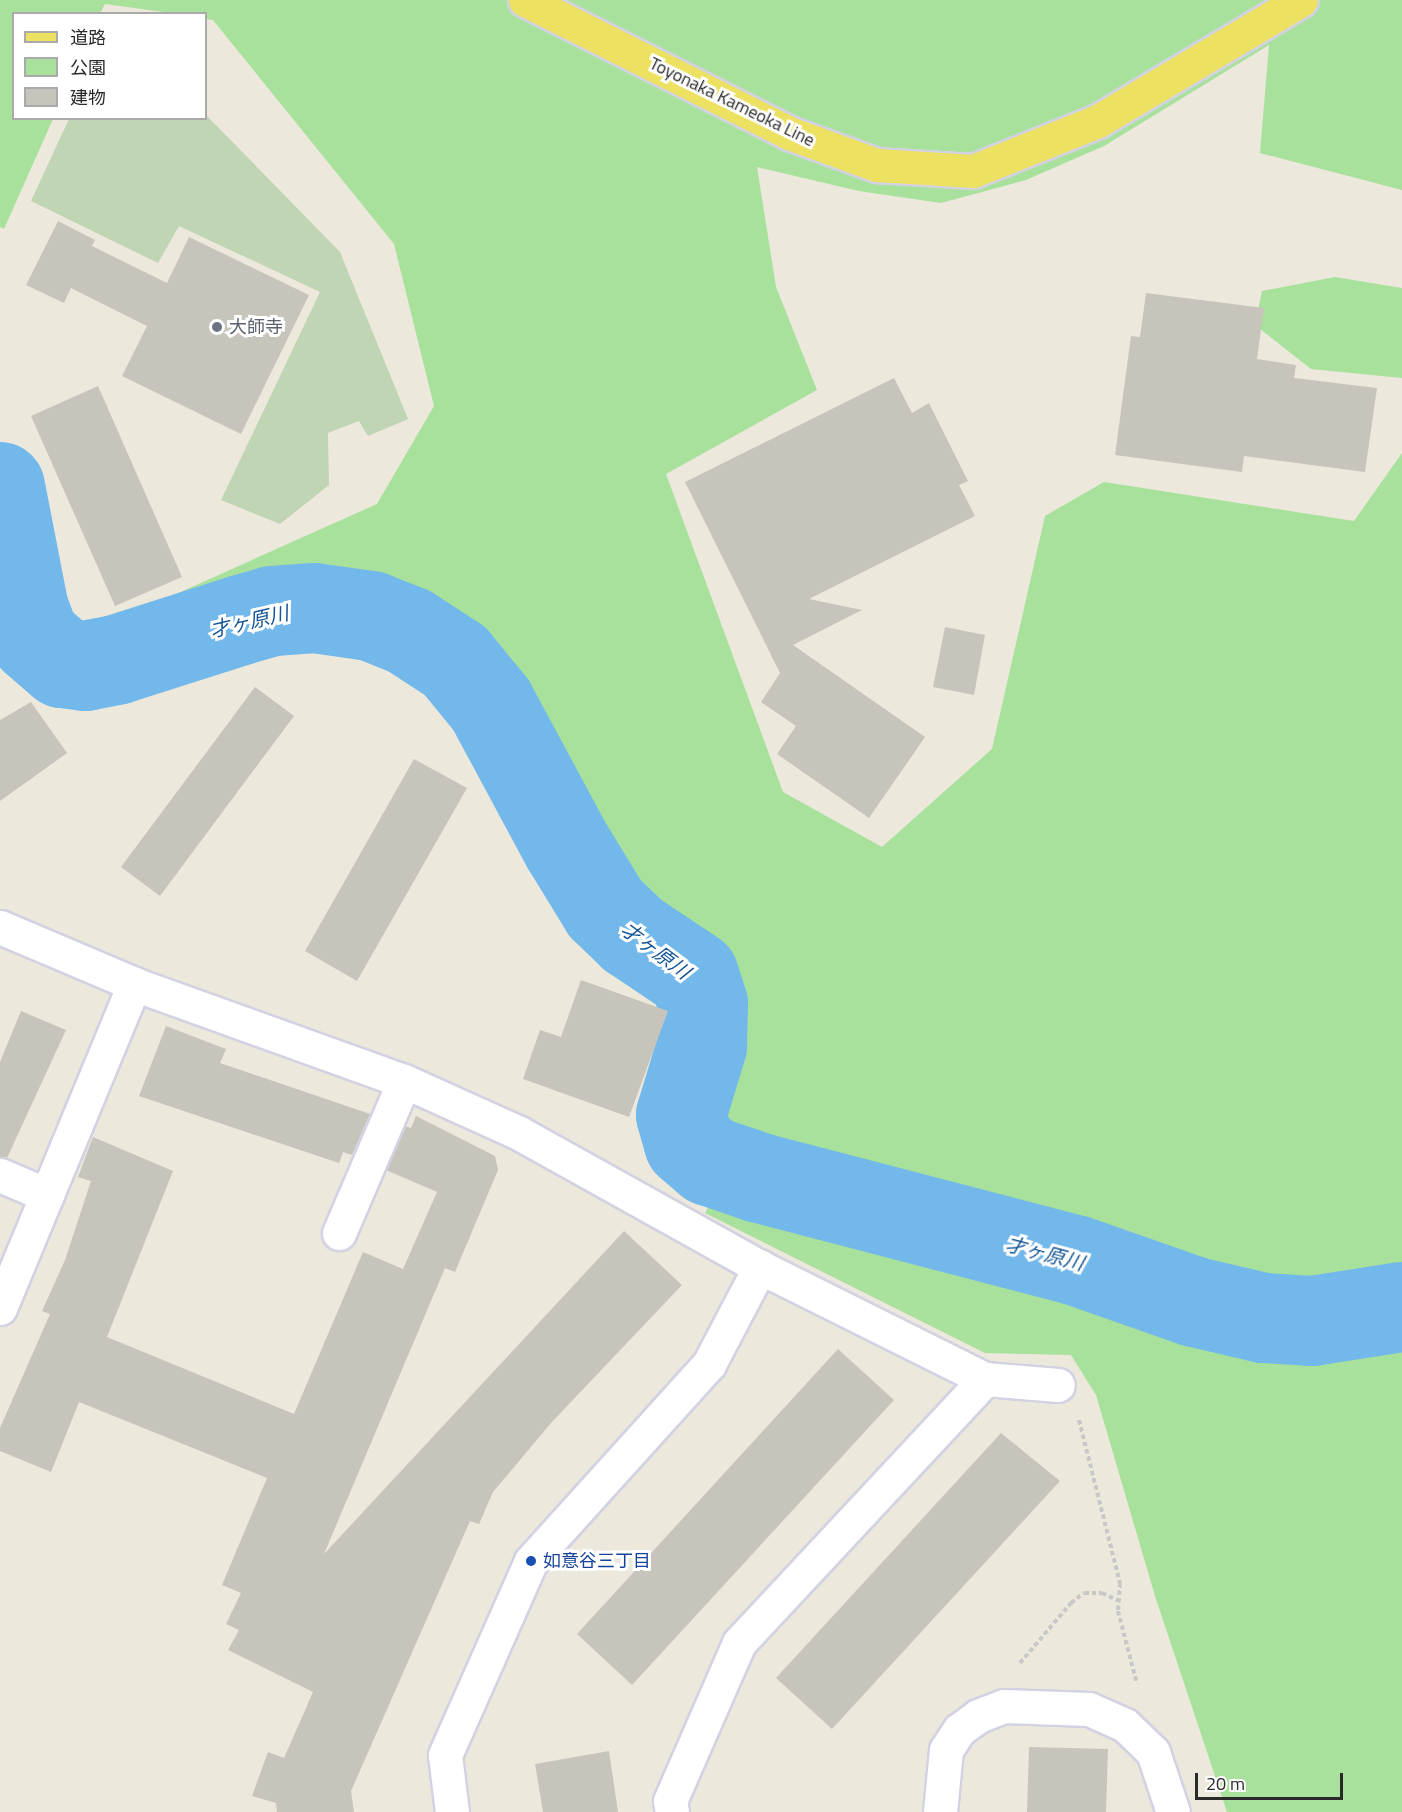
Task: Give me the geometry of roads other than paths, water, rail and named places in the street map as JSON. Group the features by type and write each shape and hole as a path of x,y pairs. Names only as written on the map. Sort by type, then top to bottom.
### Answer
{"main road":[{"name":"Toyonaka Kameoka Line","path":"525,0 789,133 877,165 973,171 1098,122 1301,0"}],"street":[{"path":"0,927 134,984 404,1081 519,1133 760,1267 986,1379 1058,1385"},
{"path":"0,1308 134,984"},
{"path":"339,1233 404,1081"},
{"path":"0,1175 47,1194"},
{"path":"452,1812 445,1755 531,1561 709,1364 760,1267"},
{"path":"672,1812 670,1801 739,1643 986,1379"},
{"path":"940,1812 946,1750 959,1730 978,1716 1004,1706 1089,1709 1130,1731 1153,1752 1173,1812"}],"waterway":[{"name":"才ヶ原川","path":"0,487 24,610 35,639 63,663 85,666 116,660 273,611 314,608 371,616 409,631 455,661 491,705 567,846 605,908 633,935 694,976 703,1004 702,1046 681,1115 689,1143 710,1161 760,1178 1075,1260 1195,1302 1264,1318 1312,1321 1402,1307"}],"place":[{"name":"大師寺","path":"217,327"},
{"name":"如意谷三丁目","path":"531,1561"}]}
